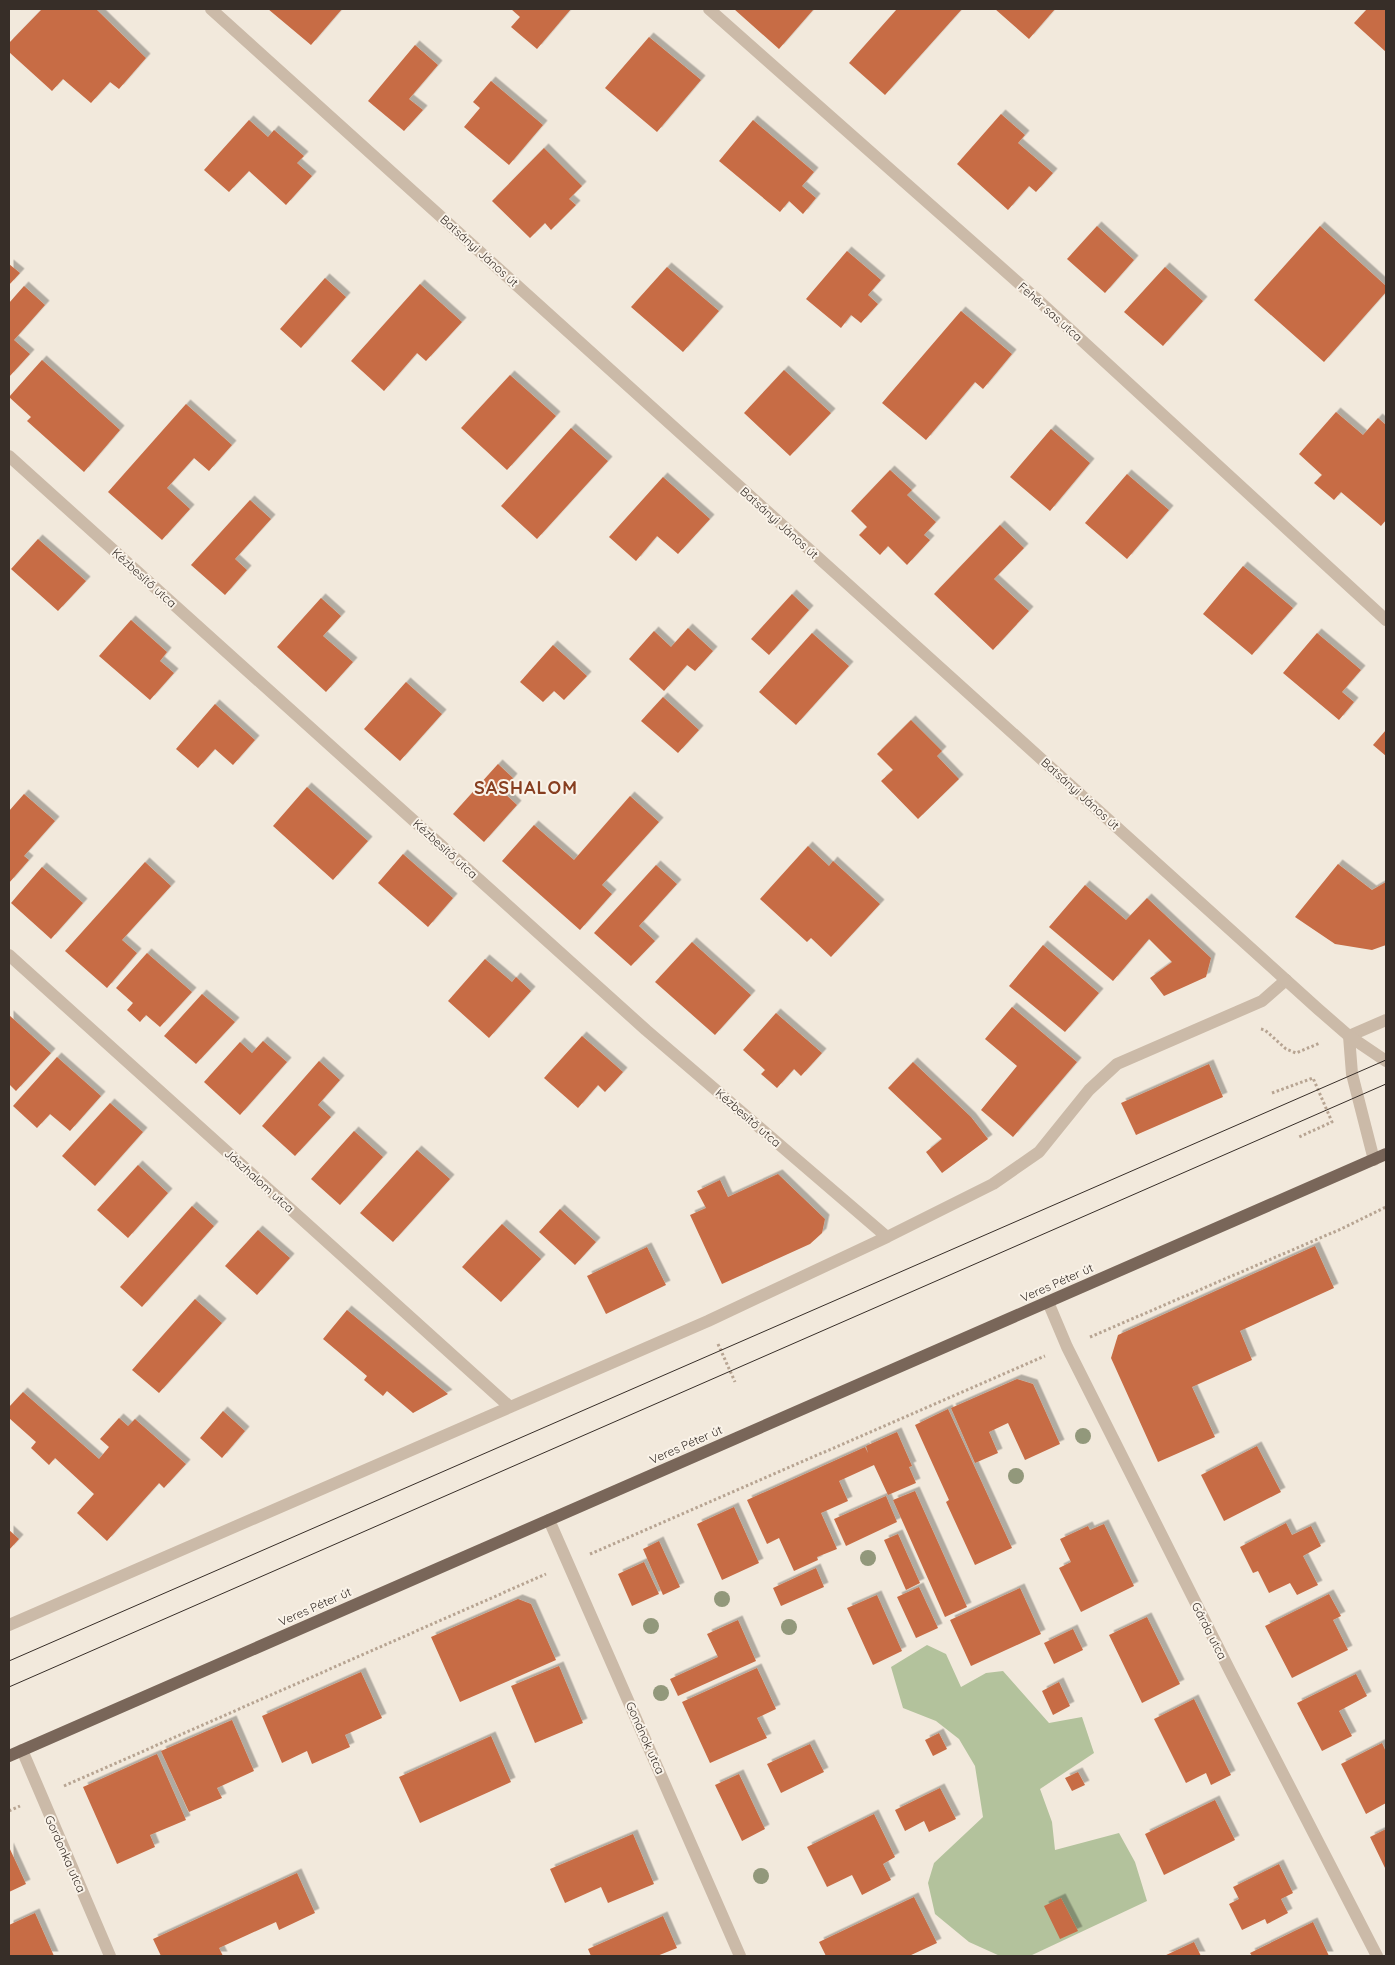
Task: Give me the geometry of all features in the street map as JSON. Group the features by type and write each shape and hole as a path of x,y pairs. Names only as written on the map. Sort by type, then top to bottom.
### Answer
{"main road":[{"name":"Veres Péter út","path":"9,1756 1380,1157"}],"street":[{"name":"Batsányi János út","path":"210,9 1286,980 1349,1036 1386,1061"},
{"name":"Fehér sas utca","path":"709,9 1039,301 1386,620"},
{"name":"Kézbesítő utca","path":"9,456 646,1030 887,1237"},
{"name":"Jászhalom utca","path":"9,955 510,1408"},
{"path":"9,1625 708,1321 887,1237 994,1184 1039,1152 1089,1090 1117,1064 1262,1001 1286,980"},
{"path":"1349,1036 1386,1020"},
{"name":"Veres Péter út","path":"1349,1036 1352,1074 1380,1157"},
{"name":"Gárda utca","path":"1048,1302 1067,1347 1230,1671 1377,1956"},
{"name":"Gondnok utca","path":"549,1520 740,1956"},
{"name":"Gordonka utca","path":"22,1750 40,1797 110,1956"}],"path":[{"path":"1257,1028 1265,1030 1286,1049 1296,1053 1313,1044 1349,1036"},
{"path":"1272,1093 1313,1078 1332,1122 1299,1136"},
{"path":"9,1811 568,1564 1342,1229 1386,1207"},
{"path":"708,1321 735,1382"}],"green space":[{"path":"927,1645 946,1654 961,1687 986,1673 1003,1671 1049,1723 1082,1717 1094,1753 1040,1789 1052,1822 1055,1850 1119,1833 1135,1862 1147,1901 1030,1956 1000,1956 969,1942 935,1914 928,1883 934,1863 983,1817 975,1766 959,1739 936,1721 903,1708 891,1667"}],"building":[{"path":"42,9 96,9 146,58 119,89 110,82 91,103 63,79 52,91 9,52 9,43"},
{"path":"268,9 342,9 311,45"},
{"path":"511,9 571,9 537,49 511,27 520,17"},
{"path":"734,9 812,9 813,10 779,49"},
{"path":"897,9 962,9 885,95 849,63"},
{"path":"995,9 1055,9 1029,39"},
{"path":"1367,9 1386,9 1386,52 1354,23"},
{"path":"649,37 701,80 657,132 605,88"},
{"path":"415,45 438,65 409,99 423,110 404,131 368,101"},
{"path":"491,81 543,125 509,165 464,127 480,108 473,102"},
{"path":"1001,114 1025,135 1018,143 1053,173 1036,192 1029,186 1008,210 957,164"},
{"path":"249,120 268,137 274,130 304,156 297,163 312,176 286,205 249,171 229,192 204,170"},
{"path":"753,120 814,172 802,186 816,198 803,214 789,201 780,212 719,161"},
{"path":"544,148 582,186 569,199 576,205 551,230 545,223 530,238 492,201"},
{"path":"1097,226 1134,260 1105,293 1067,259"},
{"path":"1320,226 1386,286 1386,292 1324,362 1254,300"},
{"path":"847,251 881,280 868,295 878,304 861,323 851,315 841,328 806,299"},
{"path":"9,264 20,273 9,285"},
{"path":"667,267 719,311 683,352 631,307"},
{"path":"1165,267 1203,301 1163,346 1124,312"},
{"path":"325,278 346,297 301,348 280,329"},
{"path":"420,284 462,322 426,361 417,353 384,391 351,361"},
{"path":"24,286 45,305 14,340 30,354 9,377 9,303"},
{"path":"961,311 1012,354 983,389 975,382 926,440 882,403"},
{"path":"42,360 120,430 84,472 27,421 31,417 9,397"},
{"path":"784,370 831,413 790,456 744,413"},
{"path":"510,375 556,416 507,470 461,428"},
{"path":"186,404 232,445 209,471 194,458 167,488 190,509 162,540 108,492"},
{"path":"1336,412 1363,435 1378,418 1386,425 1386,520 1381,526 1341,492 1334,500 1314,483 1322,475 1299,454"},
{"path":"571,428 608,461 537,539 501,506"},
{"path":"1051,429 1090,463 1050,511 1010,477"},
{"path":"890,470 912,490 907,495 936,522 924,535 930,540 907,565 888,546 880,555 859,535 867,527 851,511"},
{"path":"1127,474 1169,510 1127,559 1085,523"},
{"path":"663,477 710,519 678,554 657,536 636,561 609,537"},
{"path":"250,500 271,519 235,559 247,570 225,595 191,565"},
{"path":"1000,525 1024,548 994,579 1029,611 993,650 934,594"},
{"path":"38,539 86,581 58,611 11,569"},
{"path":"1243,566 1293,608 1252,655 1203,614"},
{"path":"792,594 809,610 769,655 751,639"},
{"path":"321,598 341,616 323,636 353,662 326,692 277,647"},
{"path":"131,620 167,652 160,661 174,673 150,700 99,656"},
{"path":"688,628 713,651 695,671 687,665 664,691 629,659 654,631 671,647"},
{"path":"812,633 849,666 796,725 759,692"},
{"path":"1317,633 1361,670 1342,692 1354,702 1339,720 1283,673"},
{"path":"553,645 587,676 564,700 554,691 543,702 520,682"},
{"path":"406,682 442,714 400,761 364,729"},
{"path":"663,697 699,730 678,753 641,721"},
{"path":"215,704 255,740 233,765 215,749 198,768 176,749"},
{"path":"911,720 942,751 937,756 959,779 918,819 881,781 893,770 877,754"},
{"path":"1386,730 1386,756 1373,745"},
{"path":"498,764 513,778 502,791 517,805 484,842 453,814"},
{"path":"307,787 368,841 333,880 273,826"},
{"path":"24,794 55,821 24,856 29,860 9,883 9,811"},
{"path":"630,796 659,822 602,885 612,894 580,930 502,861 534,825 574,860"},
{"path":"808,846 829,866 833,861 880,904 831,957 811,938 807,942 760,899"},
{"path":"403,854 453,898 428,927 378,883"},
{"path":"145,862 171,886 122,940 137,953 107,988 65,951"},
{"path":"1338,864 1372,890 1386,882 1386,945 1372,950 1335,944 1295,917"},
{"path":"656,865 677,884 639,926 655,941 631,966 594,933"},
{"path":"42,867 83,903 51,939 11,903"},
{"path":"1085,885 1126,920 1147,898 1211,958 1206,977 1164,996 1150,978 1172,962 1149,939 1113,981 1049,927"},
{"path":"692,942 751,995 715,1035 655,982"},
{"path":"1043,945 1099,993 1065,1032 1009,986"},
{"path":"147,953 192,992 160,1027 146,1015 140,1022 127,1010 133,1003 116,988"},
{"path":"485,959 512,982 516,977 531,991 489,1038 448,1001"},
{"path":"202,994 235,1022 196,1064 164,1036"},
{"path":"1012,1007 1077,1062 1013,1137 981,1110 1017,1066 985,1039"},
{"path":"776,1013 822,1053 801,1076 794,1069 777,1088 761,1074 765,1070 743,1050"},
{"path":"9,1015 51,1053 16,1091 9,1084"},
{"path":"582,1036 623,1072 605,1092 598,1085 578,1108 544,1078"},
{"path":"263,1041 287,1062 240,1115 204,1082 240,1042 252,1053"},
{"path":"57,1057 101,1096 70,1131 50,1114 37,1128 13,1106"},
{"path":"319,1061 340,1080 318,1105 331,1117 295,1156 262,1126"},
{"path":"913,1062 971,1117 988,1139 942,1173 926,1152 942,1139 888,1088"},
{"path":"1209,1064 1223,1097 1136,1135 1121,1103"},
{"path":"110,1103 143,1132 95,1186 62,1156"},
{"path":"354,1131 383,1157 340,1205 311,1179"},
{"path":"417,1150 450,1179 393,1242 360,1213"},
{"path":"138,1165 168,1193 128,1238 97,1210"},
{"path":"778,1174 825,1219 822,1233 810,1244 722,1284 690,1215 706,1208 697,1191 720,1180 728,1197"},
{"path":"192,1206 214,1226 142,1307 120,1287"},
{"path":"560,1209 596,1242 575,1265 539,1232"},
{"path":"502,1224 541,1259 501,1302 462,1267"},
{"path":"258,1230 290,1258 257,1295 225,1266"},
{"path":"1315,1246 1334,1288 1240,1331 1252,1360 1192,1387 1215,1437 1158,1462 1111,1358 1118,1335"},
{"path":"647,1247 666,1285 606,1314 587,1276"},
{"path":"195,1299 222,1323 159,1393 132,1370"},
{"path":"347,1310 448,1394 413,1413 387,1391 383,1396 364,1380 367,1376 323,1339"},
{"path":"1017,1379 1033,1384 1060,1444 1025,1460 1008,1423 989,1432 998,1453 975,1463 951,1408"},
{"path":"23,1392 99,1459 109,1447 100,1439 119,1418 128,1426 135,1419 186,1464 164,1488 159,1483 107,1541 77,1513 94,1494 55,1458 49,1465 31,1448 36,1442 9,1418 9,1407"},
{"path":"948,1409 1012,1548 975,1565 946,1502 949,1500 915,1425"},
{"path":"223,1411 245,1431 222,1458 200,1438"},
{"path":"897,1432 912,1466 909,1467 916,1483 888,1495 874,1465 839,1481 848,1501 821,1513 837,1549 817,1557 818,1560 794,1571 779,1538 767,1544 747,1500 865,1447 868,1453 866,1446"},
{"path":"1257,1446 1281,1492 1224,1521 1201,1475"},
{"path":"915,1491 967,1607 945,1617 893,1500"},
{"path":"886,1496 897,1522 846,1546 834,1519"},
{"path":"734,1507 759,1563 722,1580 697,1524"},
{"path":"1286,1523 1292,1535 1311,1526 1321,1546 1303,1556 1318,1585 1297,1595 1290,1583 1269,1593 1258,1571 1253,1573 1240,1547"},
{"path":"1104,1524 1134,1586 1081,1612 1059,1568 1071,1562 1060,1539 1088,1526 1090,1530"},
{"path":"9,1530 19,1539 9,1550"},
{"path":"898,1534 920,1583 906,1590 884,1540"},
{"path":"659,1541 680,1587 663,1595 643,1549"},
{"path":"644,1562 659,1594 632,1606 618,1574"},
{"path":"816,1568 824,1587 781,1606 773,1588"},
{"path":"919,1587 938,1628 916,1638 897,1597"},
{"path":"1020,1588 1041,1634 971,1666 950,1620"},
{"path":"1329,1594 1341,1616 1333,1620 1348,1650 1292,1678 1265,1626"},
{"path":"877,1595 902,1651 873,1665 847,1608"},
{"path":"518,1599 531,1604 556,1660 460,1702 431,1637"},
{"path":"1147,1617 1180,1684 1142,1703 1109,1635"},
{"path":"738,1620 756,1661 678,1696 670,1679 718,1657 707,1634"},
{"path":"1073,1629 1083,1650 1054,1664 1044,1643"},
{"path":"559,1666 583,1723 535,1743 511,1686"},
{"path":"757,1668 776,1709 757,1718 767,1738 710,1763 682,1702"},
{"path":"361,1672 382,1718 345,1735 350,1747 312,1764 307,1751 282,1763 262,1716"},
{"path":"1356,1674 1367,1696 1339,1711 1352,1736 1322,1751 1297,1703"},
{"path":"1059,1682 1070,1706 1053,1715 1042,1691"},
{"path":"1194,1699 1231,1775 1211,1785 1206,1773 1186,1783 1154,1719"},
{"path":"232,1720 254,1771 217,1788 222,1798 189,1812 161,1751"},
{"path":"939,1733 947,1749 933,1756 925,1740"},
{"path":"491,1736 511,1782 420,1823 399,1777"},
{"path":"1382,1743 1386,1752 1386,1803 1366,1814 1341,1764"},
{"path":"810,1744 824,1772 781,1793 767,1764"},
{"path":"157,1754 186,1820 150,1835 155,1847 117,1864 83,1787"},
{"path":"1078,1772 1085,1785 1072,1791 1065,1778"},
{"path":"739,1774 765,1829 742,1841 715,1785"},
{"path":"940,1788 956,1819 929,1832 924,1821 905,1831 895,1810"},
{"path":"1215,1800 1235,1840 1164,1875 1145,1834"},
{"path":"874,1814 895,1857 883,1864 891,1880 862,1895 852,1875 827,1887 807,1847"},
{"path":"1386,1829 1386,1870 1370,1837"},
{"path":"633,1834 654,1884 608,1903 601,1887 565,1903 550,1869"},
{"path":"9,1847 26,1884 9,1892"},
{"path":"1279,1864 1293,1893 1281,1899 1288,1913 1267,1924 1265,1919 1242,1930 1229,1904 1239,1899 1233,1887"},
{"path":"297,1873 315,1913 279,1930 276,1922 219,1948 223,1956 161,1956 153,1939"},
{"path":"914,1897 937,1943 909,1956 826,1956 819,1942"},
{"path":"1061,1898 1078,1931 1060,1939 1044,1906"},
{"path":"35,1913 54,1956 9,1956 9,1925"},
{"path":"663,1916 677,1948 657,1956 591,1956 588,1949"},
{"path":"1313,1922 1329,1956 1252,1956 1250,1953"},
{"path":"1194,1942 1201,1956 1164,1956"}],"tram line":[{"path":"9,1661 1386,1060"},
{"path":"9,1687 1386,1084"}],"district":[{"name":"SASHALOM","path":"526,788"}]}
